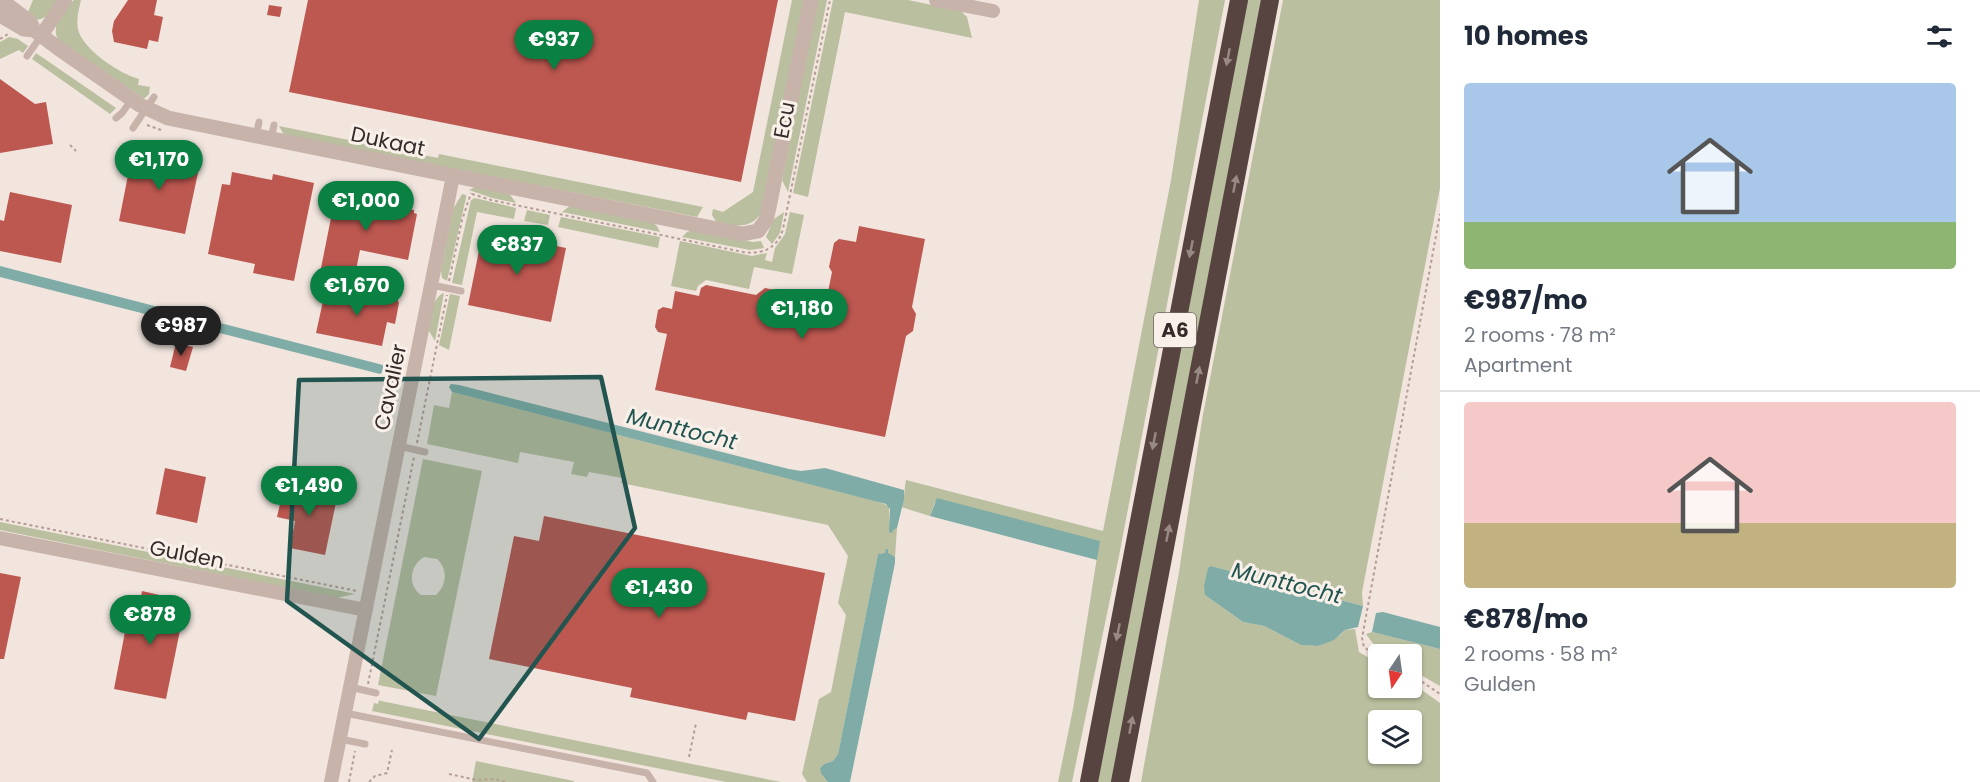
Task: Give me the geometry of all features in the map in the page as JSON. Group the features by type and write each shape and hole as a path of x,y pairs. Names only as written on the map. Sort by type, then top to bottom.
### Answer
{"highway":[{"name":"A6","path":"1089,782 1239,0"},
{"name":"A6","path":"1120,782 1270,0"}],"street":[{"name":"Dukaat","path":"1,0 30,22 38,33 132,99 150,102 175,120 273,132 453,176 734,233 750,234 758,231"},
{"path":"38,33 65,0"},
{"name":"Ecu","path":"758,231 766,220 768,212 811,0"},
{"path":"936,0 993,11"},
{"name":"Dukaat","path":"0,15 24,29 38,33"},
{"name":"Cavalier","path":"332,782 453,176"},
{"name":"Gulden","path":"0,538 366,610"}],"lane":[{"path":"27,56 38,33"},
{"path":"116,118 132,99"},
{"path":"133,129 150,102"},
{"path":"432,285 461,291"},
{"path":"399,446 425,452"},
{"path":"350,687 376,693"},
{"path":"345,713 647,773 653,782"},
{"path":"340,739 366,744"}],"path":[{"name":"Ecu","path":"448,288 462,220 471,194 750,253 773,246 782,236 830,0"},
{"path":"0,39 11,32"},
{"path":"70,145 76,151"},
{"path":"1368,650 1364,647 1362,638 1440,214"},
{"path":"367,691 448,288"},
{"path":"0,519 359,592"},
{"path":"1422,682 1440,694"},
{"path":"689,757 696,723"},
{"path":"349,782 357,742"},
{"path":"369,782 375,776 387,773 392,750"},
{"path":"449,774 477,780 494,779 505,782"}],"highlighted area":[{"path":"601,377 635,528 479,739 287,601 299,380"}],"green space":[{"path":"33,0 59,0 46,16 34,20 28,12"},
{"path":"74,0 81,0 77,25 81,37 103,60 139,79 138,85 150,87 149,94 145,98 58,40 56,29 59,17 65,7"},
{"path":"792,0 805,0 760,215 746,225 717,223 712,215 713,209 723,212 753,192"},
{"path":"817,0 827,0 788,192 782,180"},
{"path":"833,0 908,0 961,11 967,17 972,38 845,12 808,197 793,193"},
{"path":"1199,0 1225,0 1119,556 1072,782 1058,782 1073,709 1098,551 935,502 930,516 901,507 906,480 1103,531 1171,180"},
{"path":"1246,0 1262,0 1112,782 1097,782"},
{"path":"1283,0 1440,0 1440,188 1362,592 1363,606 1211,566 1205,595 1243,622 1264,626 1301,645 1318,646 1345,630 1355,629 1359,652 1368,657 1368,698 1422,698 1422,690 1440,703 1440,782 1141,782 1179,572 1202,420"},
{"path":"9,37 18,39 28,46 23,53 19,50 0,59 0,42"},
{"path":"36,53 116,108 110,114 32,59"},
{"path":"279,126 438,158 439,154 703,207 697,217 284,135"},
{"path":"475,187 509,193 516,203 469,190"},
{"path":"462,194 466,195 466,198 447,281 442,278 441,271 453,209"},
{"path":"475,198 516,208 514,219 477,212 462,285 452,283 471,200"},
{"path":"571,205 651,221 660,232 562,212"},
{"path":"527,210 550,215 548,225 524,221"},
{"path":"784,212 780,233 772,244 766,237 774,219"},
{"path":"790,212 804,215 792,274 754,267 749,289 706,280 698,286 696,291 671,286 680,241 752,256 767,253 765,260 772,262 775,248 785,234"},
{"path":"561,217 660,237 658,248 558,227"},
{"path":"693,230 753,242 761,241 764,248 750,250 682,237"},
{"path":"444,293 435,341 429,331 431,315 436,299"},
{"path":"450,294 460,296 449,350 439,345"},
{"path":"452,392 889,506 890,529 897,528 895,557 885,553 878,554 838,754 833,761 820,768 828,782 807,782 802,774 819,699 831,692 846,615 838,603 848,556 828,525 621,483 622,478 589,472 587,477 571,474 574,462 520,452 518,463 427,444 434,405 449,408"},
{"path":"423,459 482,471 436,696 378,685","holes":["424,557 437,559 443,567 445,577 442,587 436,595 421,595 412,581 413,570"]},
{"path":"0,522 355,594 336,598 0,530"},
{"path":"1372,632 1420,644 1374,644 1366,634"},
{"path":"1422,644 1440,649 1440,686 1422,676"},
{"path":"379,700 781,782 726,782 372,711 374,703 378,704"},
{"path":"476,761 574,781 574,782 472,782"}],"water":[{"path":"0,266 383,365 384,371 380,374 0,277"},
{"path":"451,384 789,469 801,471 825,468 904,490 897,528 892,533 889,532 890,509 886,504 452,392 449,387"},
{"path":"937,498 1100,541 1097,560 930,516"},
{"path":"886,549 895,557 895,563 850,782 828,782 820,768 833,761 838,754 878,554 885,553"},
{"path":"1211,566 1363,606 1358,627 1345,630 1334,640 1318,646 1301,645 1264,626 1243,622 1205,595 1204,586 1208,568"},
{"path":"1383,612 1440,627 1440,649 1372,632 1376,613"}],"building":[{"path":"128,0 157,0 154,15 163,17 158,42 149,40 147,49 114,42 112,31 114,21"},
{"path":"308,0 778,0 741,182 289,92"},
{"path":"269,5 282,7 280,17 267,15"},
{"path":"0,79 35,104 46,102 53,144 0,153"},
{"path":"143,148 192,158 190,166 199,168 185,234 119,221 132,155 141,156"},
{"path":"232,172 272,180 273,174 314,183 294,281 253,273 255,264 208,254 222,184 230,185"},
{"path":"10,192 72,205 61,263 0,251 0,220 4,221"},
{"path":"336,193 414,210 417,214 408,260 360,250 355,275 321,268"},
{"path":"859,226 925,239 912,307 916,314 913,331 906,336 885,437 655,390 667,334 658,332 655,327 658,310 663,307 672,309 675,291 699,296 701,288 706,285 756,295 765,288 790,293 794,298 818,303 827,297 832,272 829,267 834,243 839,239 856,242"},
{"path":"483,231 566,248 551,322 468,305"},
{"path":"325,292 366,300 367,292 397,299 399,303 395,324 387,322 382,346 316,333"},
{"path":"176,343 193,347 186,371 170,367"},
{"path":"165,468 206,477 197,523 156,514"},
{"path":"284,486 302,489 302,486 338,493 325,555 290,548 295,521 277,517"},
{"path":"544,516 825,573 795,721 748,712 746,720 630,697 632,688 489,659 514,536 539,541"},
{"path":"0,573 21,577 4,659 0,659"},
{"path":"142,591 186,601 166,699 114,689 130,606 139,608"}],"water label":[{"name":"Munttocht","path":"682,429"},
{"name":"Munttocht","path":"1287,583"}]}
